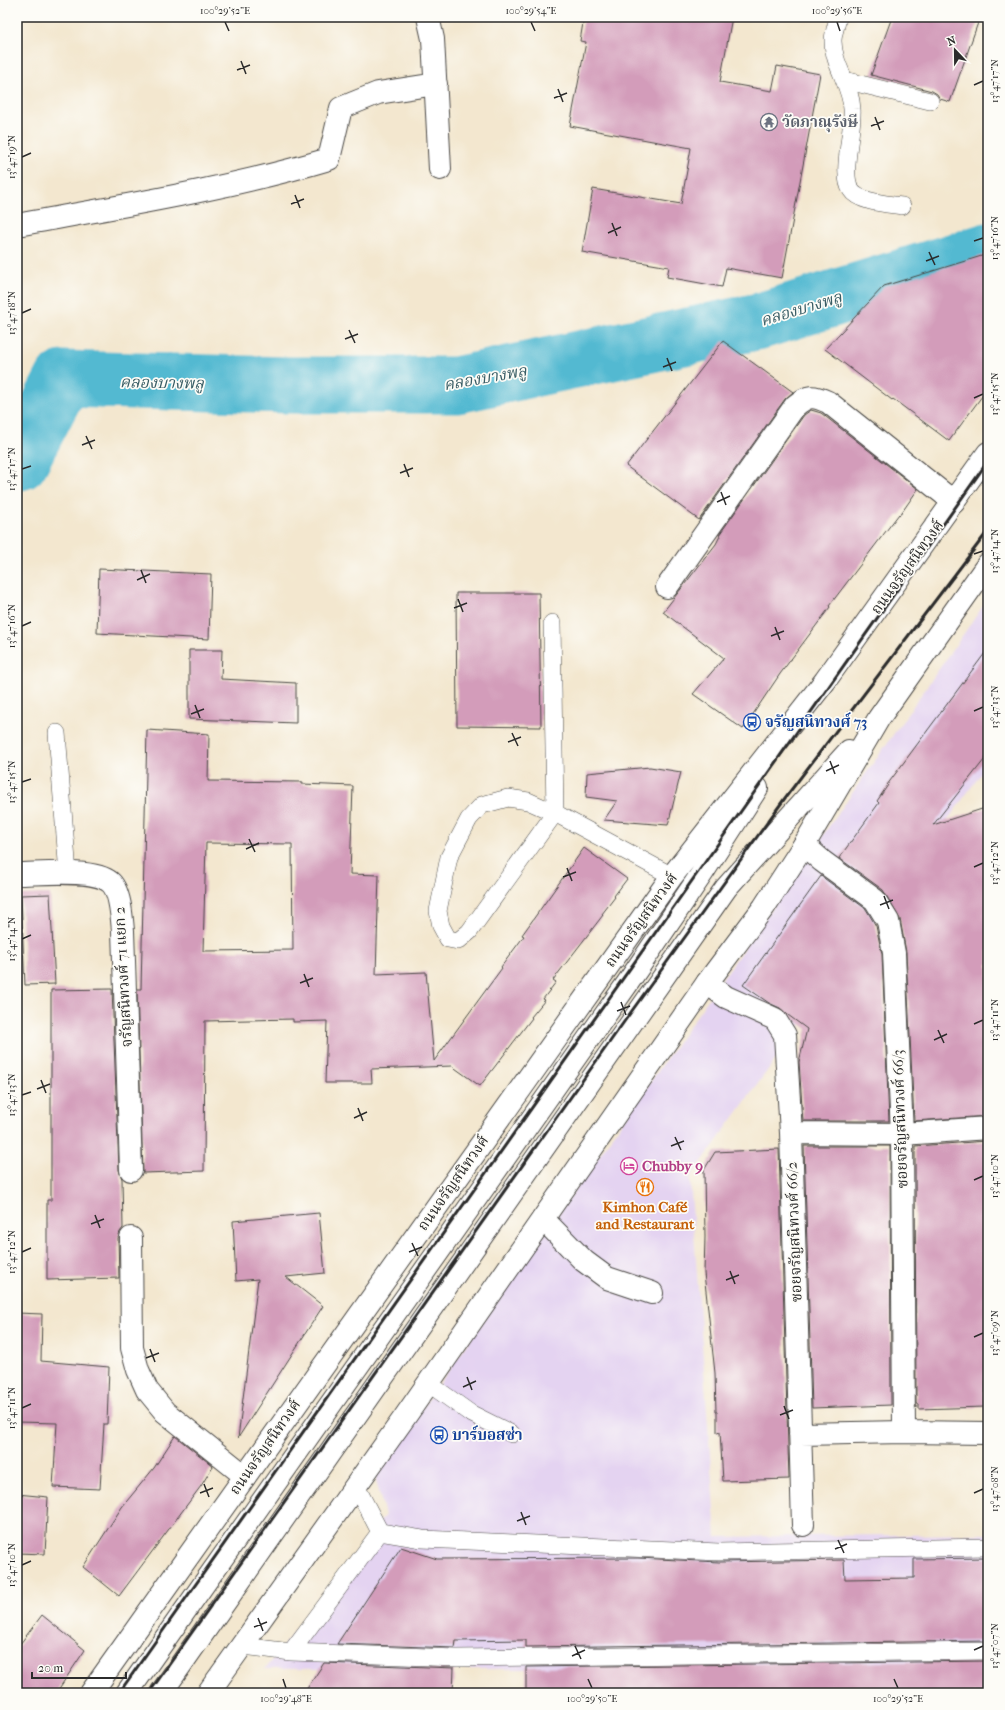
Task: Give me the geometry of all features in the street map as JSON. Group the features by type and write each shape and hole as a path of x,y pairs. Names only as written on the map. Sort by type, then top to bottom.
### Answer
{"main road":[{"path":"428,17 433,40 440,169"},
{"path":"17,225 101,210 279,174 330,159 341,108 378,93 436,84"},
{"path":"667,587 795,406 805,398 816,397 828,402 954,502"},
{"name":"ถนนจรัญสนิทวงศ์","path":"91,1693 672,876 825,681 988,453"},
{"path":"208,1693 356,1486 707,983 764,907 804,845 879,718 988,564"},
{"name":"ถนนจรัญสนิทวงศ์","path":"127,1693 626,984 703,872 825,681"},
{"path":"161,1693 726,888 879,718"},
{"name":"ซอยจรัญสนิทวงศ์ 66/3","path":"804,845 822,861 875,900 888,921 894,953 902,1134 904,1432"},
{"name":"จรัญสนิทวงศ์ 71 แยก 2","path":"17,874 96,875 111,882 119,900 123,931 131,1170"},
{"name":"ซอยจรัญสนิทวงศ์ 66/2","path":"707,983 726,997 775,1019 785,1035 791,1133 803,1525"},
{"path":"791,1133 902,1134 988,1128"},
{"path":"543,1219 584,1261 607,1278 652,1293"},
{"path":"131,1238 132,1348 138,1370 147,1390 165,1412 245,1476"},
{"path":"800,1434 904,1432 988,1433"}],"lane":[{"path":"838,17 833,41 838,65 852,108 846,176 850,190 858,198 902,206"},
{"path":"844,80 930,101"},
{"path":"552,623 554,813 469,932 458,941 448,939 441,926 438,911 449,857 468,819 482,805 508,798 528,801 554,813 672,876"},
{"path":"57,733 68,874"},
{"path":"428,1383 470,1413 512,1434"},
{"path":"356,1486 380,1532"},
{"path":"380,1532 422,1539 719,1552 988,1547"},
{"path":"292,1652 380,1532"},
{"path":"243,1646 292,1652 457,1658 988,1651"}],"shaded area":[{"path":"988,599 988,764 690,1178 716,1537 988,1534 988,1669 265,1669 385,1515 375,1476"}],"building":[{"path":"584,17 732,17 720,82 772,91 777,66 820,74 782,278 726,268 722,287 667,277 669,267 582,252 593,189 681,204 691,148 570,126 586,42 580,41"},
{"path":"892,17 980,17 950,102 940,99 937,94 932,91 871,75"},
{"path":"988,254 988,388 949,441 825,349 884,286"},
{"path":"723,341 793,392 785,399 699,520 626,466"},
{"path":"811,410 821,413 918,489 900,515 899,514 829,606 830,607 780,674 743,729 693,694 724,658 663,612 716,544 720,536 719,535 804,415"},
{"path":"99,569 211,574 209,639 97,633"},
{"path":"456,593 539,593 541,727 457,726"},
{"path":"988,649 988,755 933,825 988,807 988,1116 914,1121 906,952 900,919 883,890 839,858 879,803 877,801 887,785"},
{"path":"189,650 222,650 221,679 296,683 296,723 189,719"},
{"path":"147,730 209,734 208,781 302,782 302,784 353,786 350,874 379,875 376,974 426,972 434,1061 502,968 501,967 524,936 522,935 584,848 627,879 602,914 603,915 553,980 556,982 543,999 545,1000 480,1086 452,1066 371,1069 372,1083 325,1083 327,1021 293,1022 293,1019 205,1021 204,1171 143,1173 137,989 141,989","holes":["206,843 292,844 293,950 203,951"]},
{"path":"650,767 681,772 668,825 604,820 617,801 586,797 587,773"},
{"path":"821,876 866,909 876,926 882,954 889,1121 803,1121 799,1062 807,1029 780,1008 769,1003 743,985"},
{"path":"50,894 55,984 25,985 21,895"},
{"path":"112,989 119,1170 122,1179 123,1228 118,1238 119,1278 47,1280 47,1200 51,1200 51,990"},
{"path":"988,1141 988,1308 985,1407 918,1409 918,1404 916,1404 915,1146"},
{"path":"804,1146 890,1146 891,1405 812,1408"},
{"path":"779,1149 789,1479 723,1481 720,1432 717,1433 715,1373 704,1273 704,1170 715,1152"},
{"path":"319,1213 325,1273 286,1277 323,1306 238,1438 258,1279 236,1281 233,1221"},
{"path":"17,1313 42,1314 41,1361 109,1367 107,1424 104,1424 100,1489 53,1487 57,1423 17,1422"},
{"path":"175,1436 213,1466 201,1486 119,1596 83,1567 122,1507 154,1468"},
{"path":"17,1494 48,1497 45,1554 17,1553"},
{"path":"401,1547 437,1559 638,1558 719,1562 844,1560 845,1579 914,1578 914,1559 988,1558 988,1641 526,1647 526,1640 456,1641 455,1648 337,1644"},
{"path":"42,1615 85,1650 56,1693 17,1693 17,1648"},
{"path":"988,1661 988,1693 526,1693 526,1667"},
{"path":"324,1663 454,1668 453,1693 304,1693"}],"waterway":[{"name":"คลองบางพลู","path":"17,462 20,462 63,379 289,385 456,385 760,321 988,251"}],"railway":[{"path":"119,1693 988,461"},
{"path":"149,1693 626,1019 785,798 988,531"}],"place":[{"name":"วัดภาณุรังษี","path":"769,122"},
{"name":"จรัญสนิทวงศ์ 73","path":"752,722"},
{"name":"Chubby 9","path":"629,1166"},
{"name":"Kimhon Café and Restaurant","path":"645,1187"},
{"name":"บาร์บอสซ่า","path":"439,1435"}]}
